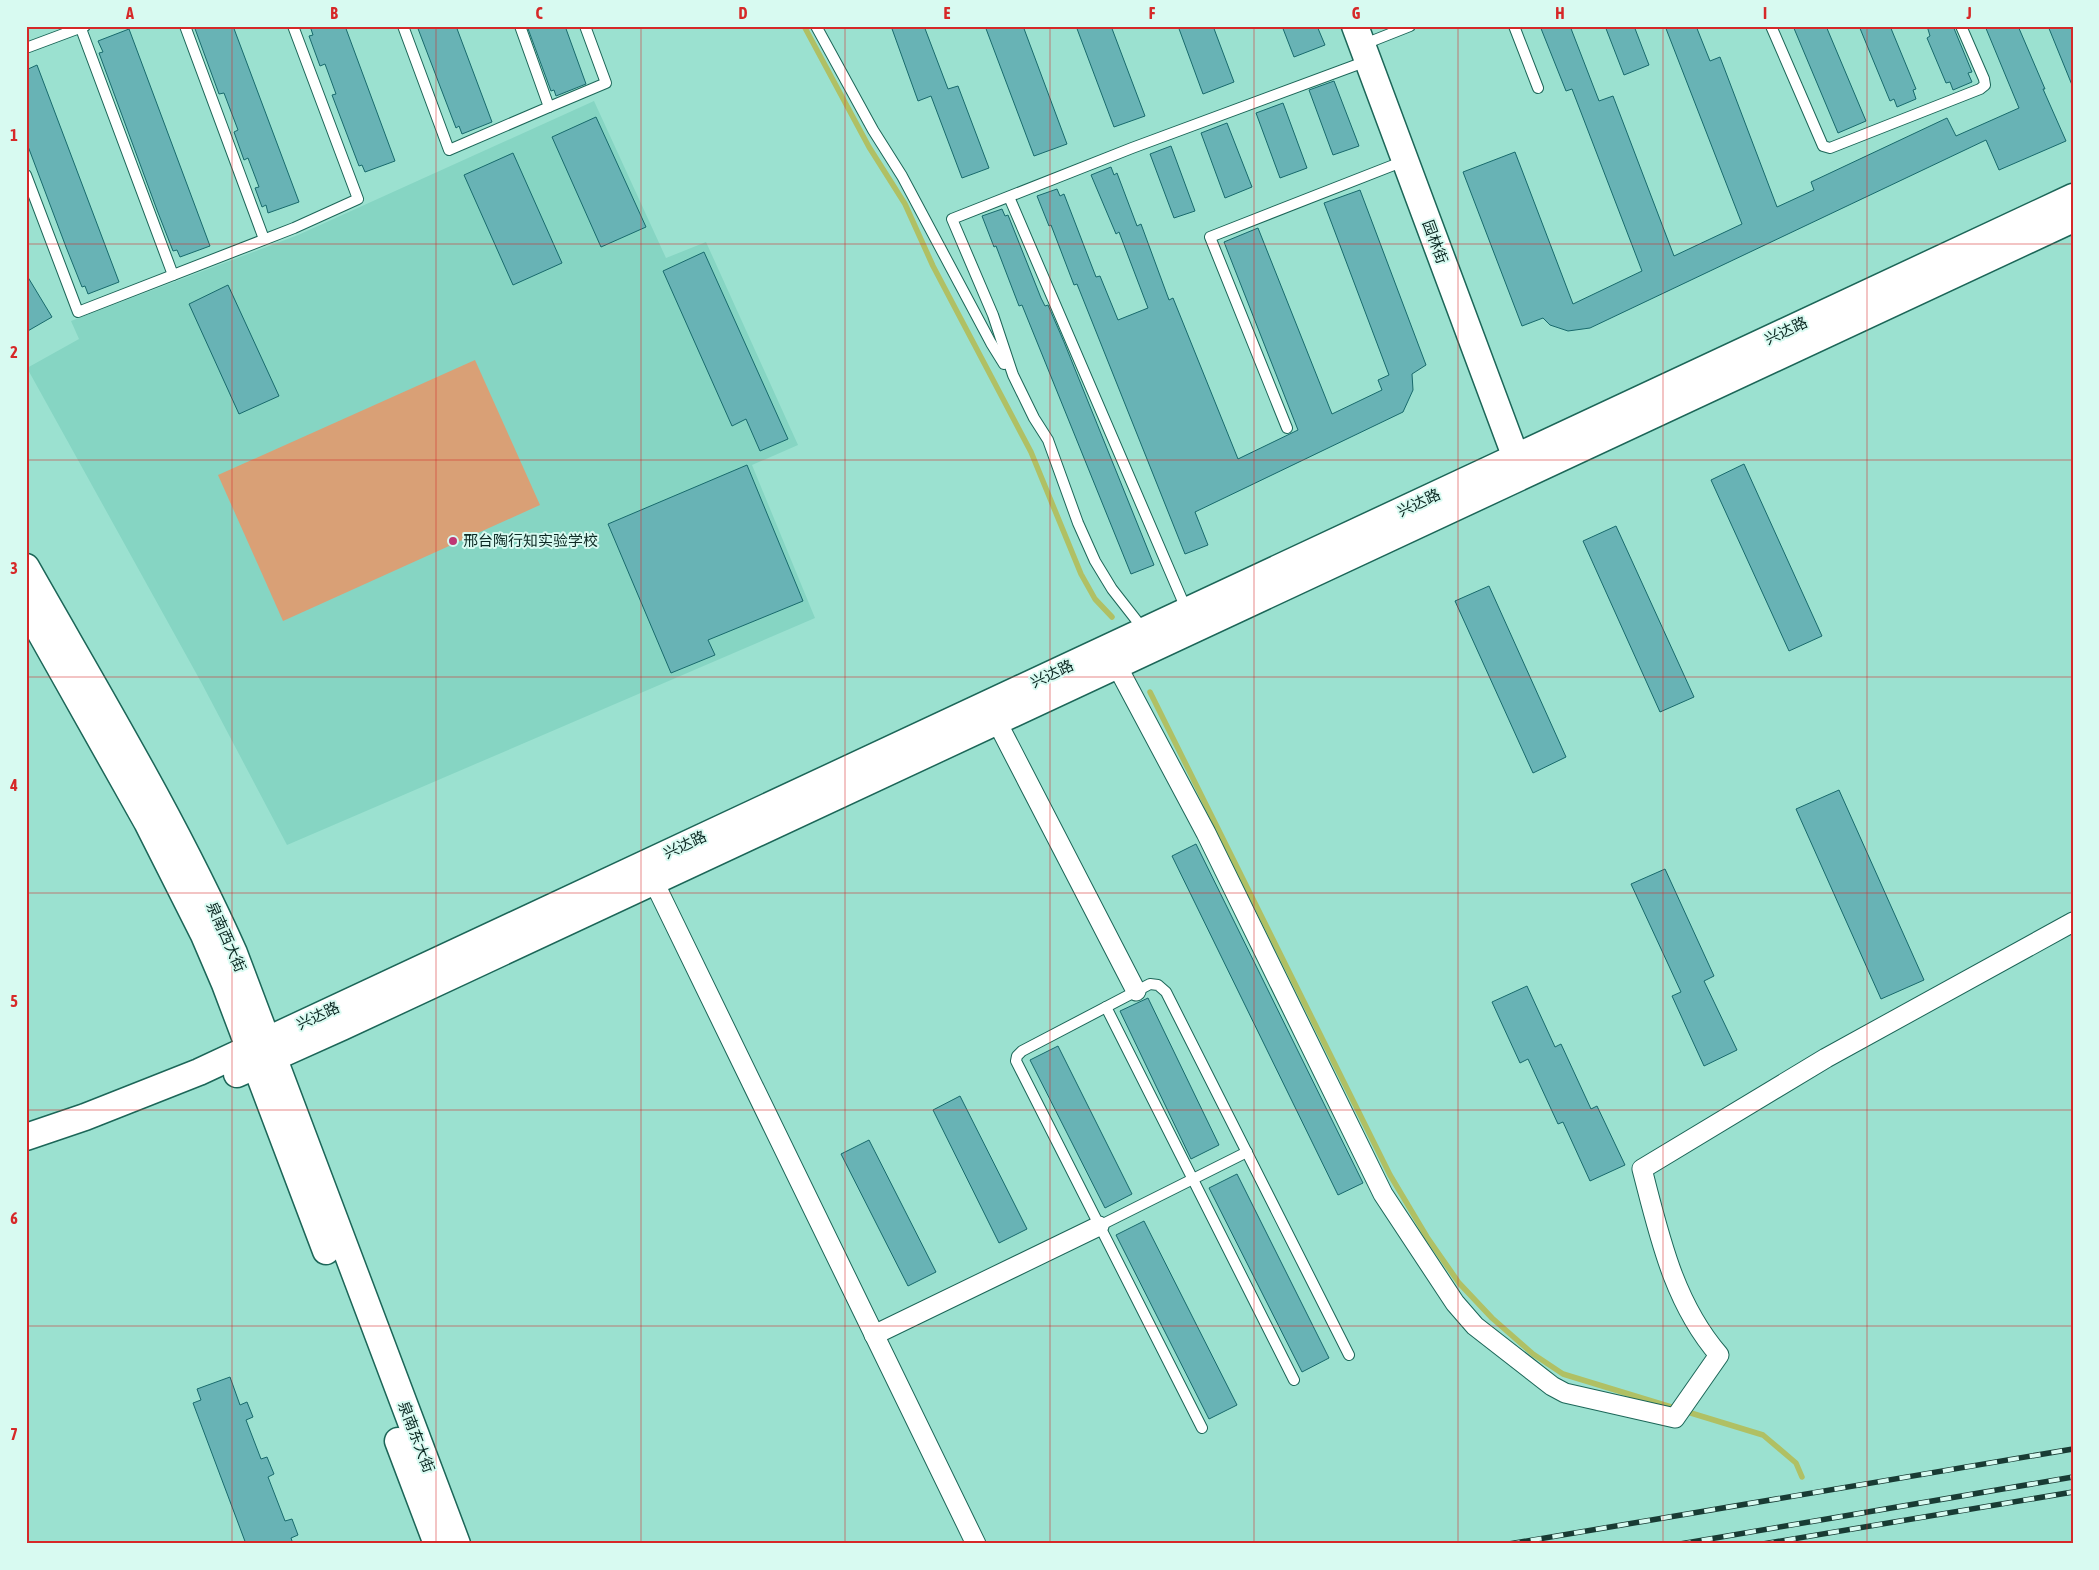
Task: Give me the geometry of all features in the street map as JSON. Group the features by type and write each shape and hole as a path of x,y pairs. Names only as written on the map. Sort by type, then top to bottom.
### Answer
{"main road":[{"name":"园林街","path":"1361,44 1516,458"},
{"name":"兴达路","path":"26,1155 142,1114 261,1053 1187,611 2073,197"},
{"name":"兴达路","path":"26,1137 261,1053 654,882 2073,219"},
{"name":"泉南西大街","path":"26,566 164,812 205,892 244,976 261,1053"},
{"name":"泉南西大街","path":"26,607 147,822 188,900 261,1053 367,1332"},
{"name":"泉南东大街","path":"367,1332 436,1544"},
{"name":"泉南东大街","path":"367,1332 457,1544"}],"street":[{"path":"1117,666 1206,833 1383,1194 1455,1303 1475,1326 1552,1386 1565,1393 1676,1418 1719,1355 1688,1313 1671,1273 1642,1168 1826,1058 2073,922"},
{"path":"997,722 1136,991"},
{"path":"654,882 976,1544"},
{"path":"874,1335 1098,1226"}],"lane":[{"path":"185,26 264,239"},
{"path":"26,175 78,312 358,200 294,26"},
{"path":"403,26 449,150 606,83 585,26"},
{"path":"520,26 549,106"},
{"path":"816,26 872,130 902,176 991,343 1017,384"},
{"path":"1145,631 1112,589 1095,561 1078,523 1048,440 1034,418 1017,384 1004,352 993,315 952,219 1132,148 1361,44 1410,26"},
{"path":"1514,26 1538,88"},
{"path":"1771,26 1823,146 1830,148 1980,89 1984,85 1984,79 1961,26"},
{"path":"26,48 82,27 173,275"},
{"path":"1286,428 1210,237 1405,160"},
{"path":"1009,197 1187,611"},
{"path":"1202,1428 1018,1069 1016,1061 1017,1056 1022,1052 1150,984 1158,985 1166,992 1349,1355"},
{"path":"1106,1007 1294,1380"},
{"path":"1098,1226 1247,1152"}],"shaded area":[{"name":"邢台陶行知实验学校","path":"594,101 666,258 706,242 798,445 752,465 815,618 287,845 201,682 27,368 79,339 71,321 298,235"},
{"path":"475,360 540,505 283,621 218,475"}],"building":[{"path":"194,26 233,26 299,202 268,213 266,205 262,207 255,188 259,187 248,158 244,160 234,132 238,130 224,93 219,94"},
{"path":"310,26 345,26 395,161 365,172 362,165 359,166 332,95 336,94 325,64 320,66 309,36 313,35"},
{"path":"417,26 456,26 492,122 462,134 459,126 456,128"},
{"path":"527,26 565,26 586,84 556,96 554,90 551,91"},
{"path":"891,26 924,26 948,89 958,86 989,168 962,178 931,96 918,101"},
{"path":"985,26 1023,26 1067,144 1034,156"},
{"path":"1076,26 1111,26 1145,116 1114,127"},
{"path":"1178,26 1213,26 1234,82 1203,94"},
{"path":"1282,26 1317,26 1325,45 1294,57"},
{"path":"1540,26 1570,26 1599,101 1613,96 1674,256 1742,224 1665,26 1696,26 1710,61 1720,57 1777,207 1814,190 1811,182 1947,118 1956,136 2019,108 1985,26 2018,26 2066,141 1999,170 1986,140 1590,328 1568,331 1550,325 1543,318 1522,326 1463,172 1515,152 1573,304 1642,271 1572,89 1566,91"},
{"path":"1605,26 1634,26 1649,65 1624,75"},
{"path":"1793,26 1826,26 1866,121 1838,133"},
{"path":"1859,26 1890,26 1916,89 1913,90 1916,99 1897,107 1894,99 1890,101"},
{"path":"1927,26 1953,26 1972,72 1968,73 1972,82 1953,90 1950,82 1946,83 1927,38 1930,36"},
{"path":"2048,26 2073,26 2073,85 2072,85"},
{"path":"129,29 210,246 180,257 177,250 173,251 99,53 103,52 98,41"},
{"path":"37,65 119,282 88,294 85,286 82,287 26,141 26,70"},
{"path":"1334,81 1359,146 1333,155 1309,90"},
{"path":"1283,103 1307,168 1280,178 1256,113"},
{"path":"596,117 646,227 601,247 552,137"},
{"path":"1227,123 1252,187 1225,198 1201,133"},
{"path":"1171,146 1195,211 1174,218 1150,154"},
{"path":"513,153 562,263 513,285 464,175"},
{"path":"1111,167 1114,175 1117,173 1137,226 1141,224 1169,300 1173,298 1238,459 1298,430 1224,242 1258,228 1332,414 1382,390 1378,380 1389,375 1324,203 1360,190 1426,365 1412,374 1413,390 1403,412 1195,512 1208,545 1185,554 1077,284 1074,285 1051,225 1049,226 1037,196 1057,189 1060,196 1064,194 1096,277 1100,276 1118,320 1148,308 1119,232 1116,234 1091,175"},
{"path":"1002,209 1005,216 1008,215 1041,298 1045,306 1048,305 1064,342 1154,565 1131,574 1022,305 1019,306 996,246 994,247 982,216"},
{"path":"704,252 788,439 760,451 746,419 732,426 663,271"},
{"path":"26,274 52,317 26,332"},
{"path":"228,285 279,396 239,414 189,304"},
{"path":"1744,464 1822,636 1789,651 1711,480"},
{"path":"747,465 803,601 708,640 715,655 671,673 608,524"},
{"path":"1616,526 1694,697 1660,712 1583,541"},
{"path":"1489,586 1566,757 1533,773 1455,601"},
{"path":"1839,790 1924,980 1881,999 1796,809"},
{"path":"1196,844 1363,1183 1338,1195 1172,856"},
{"path":"1665,869 1714,976 1704,981 1737,1050 1704,1066 1672,996 1681,992 1631,884"},
{"path":"1527,986 1555,1047 1561,1044 1591,1109 1597,1106 1625,1165 1590,1181 1563,1122 1558,1124 1528,1059 1520,1063 1492,1002"},
{"path":"1148,998 1219,1145 1191,1159 1120,1011"},
{"path":"1058,1046 1132,1194 1105,1208 1030,1060"},
{"path":"960,1096 1027,1229 999,1243 933,1110"},
{"path":"869,1140 936,1272 908,1286 841,1154"},
{"path":"1237,1174 1329,1358 1302,1372 1209,1188"},
{"path":"1144,1221 1237,1405 1209,1419 1116,1235"},
{"path":"230,1377 240,1405 247,1402 253,1417 246,1420 261,1459 267,1457 274,1474 268,1477 285,1521 292,1519 298,1535 291,1538 293,1544 246,1544 193,1403 201,1400 197,1389"}],"waterway":[{"path":"804,26 869,147 905,204 933,266 1031,452 1081,574 1095,599 1112,617"},
{"path":"1150,692 1390,1175 1427,1237 1459,1283 1492,1318 1533,1354 1563,1374 1763,1435 1796,1463 1802,1477"}],"railway":[{"path":"1509,1544 2073,1449"},
{"path":"1680,1544 2073,1477"},
{"path":"1763,1544 2073,1492"}],"place":[{"name":"邢台陶行知实验学校","path":"453,541"}]}
